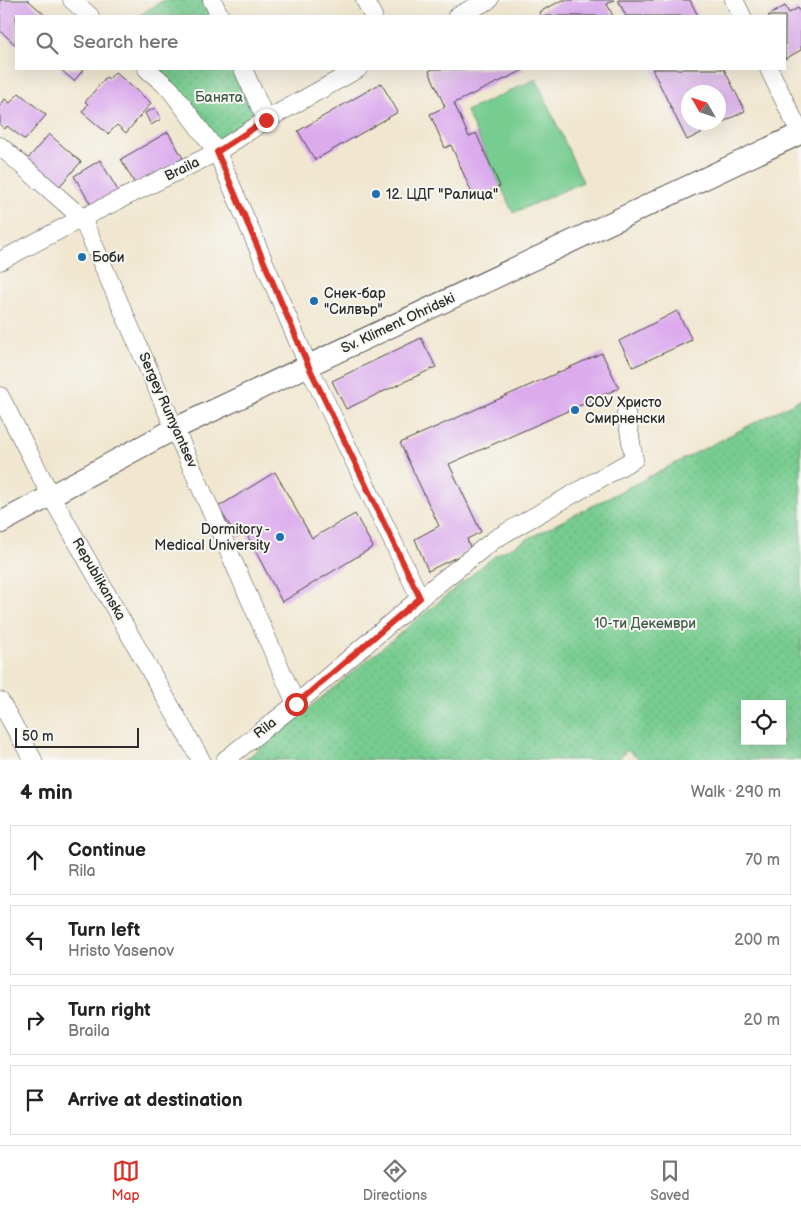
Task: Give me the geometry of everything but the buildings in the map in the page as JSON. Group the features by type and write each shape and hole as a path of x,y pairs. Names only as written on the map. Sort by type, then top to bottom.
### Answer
{"street":[{"path":"72,0 89,15"},
{"path":"212,0 220,15"},
{"path":"365,0 372,15"},
{"path":"459,15 489,0"},
{"path":"734,0 742,15"},
{"path":"148,70 170,89 217,152 308,365 420,598"},
{"path":"243,70 266,120"},
{"name":"Braila","path":"0,261 82,218 217,152 266,120 356,70"},
{"path":"769,70 801,134"},
{"name":"Sv. Kliment Ohridski","path":"0,523 176,428 801,134"},
{"name":"Sergey Rumyantsev","path":"0,146 82,218 296,704"},
{"name":"Republikanska","path":"0,396 51,496 202,760"},
{"name":"Rila","path":"225,760 296,704 420,598 495,539 634,459 626,413"},
{"path":"0,701 33,760"}],"green space":[{"path":"164,0 204,0 212,15 140,15"},
{"name":"Банята","path":"160,70 236,70 260,119 219,144"},
{"path":"536,79 583,182 513,213 466,111"},
{"name":"10-ти Декември","path":"801,399 801,760 641,760 627,750 618,760 245,760 496,555"}],"place":[{"name":"12. ЦДГ \"Ралица\"","path":"376,194"},
{"name":"Боби","path":"82,257"},
{"name":"Снек-бар \"Силвър\"","path":"314,301"},
{"name":"СОУ Христо Смирненски","path":"575,410"},
{"name":"Dormitory - Medical University","path":"280,537"}],"route":[{"path":"266,120 217,152 308,365 420,598 296,704"}]}
